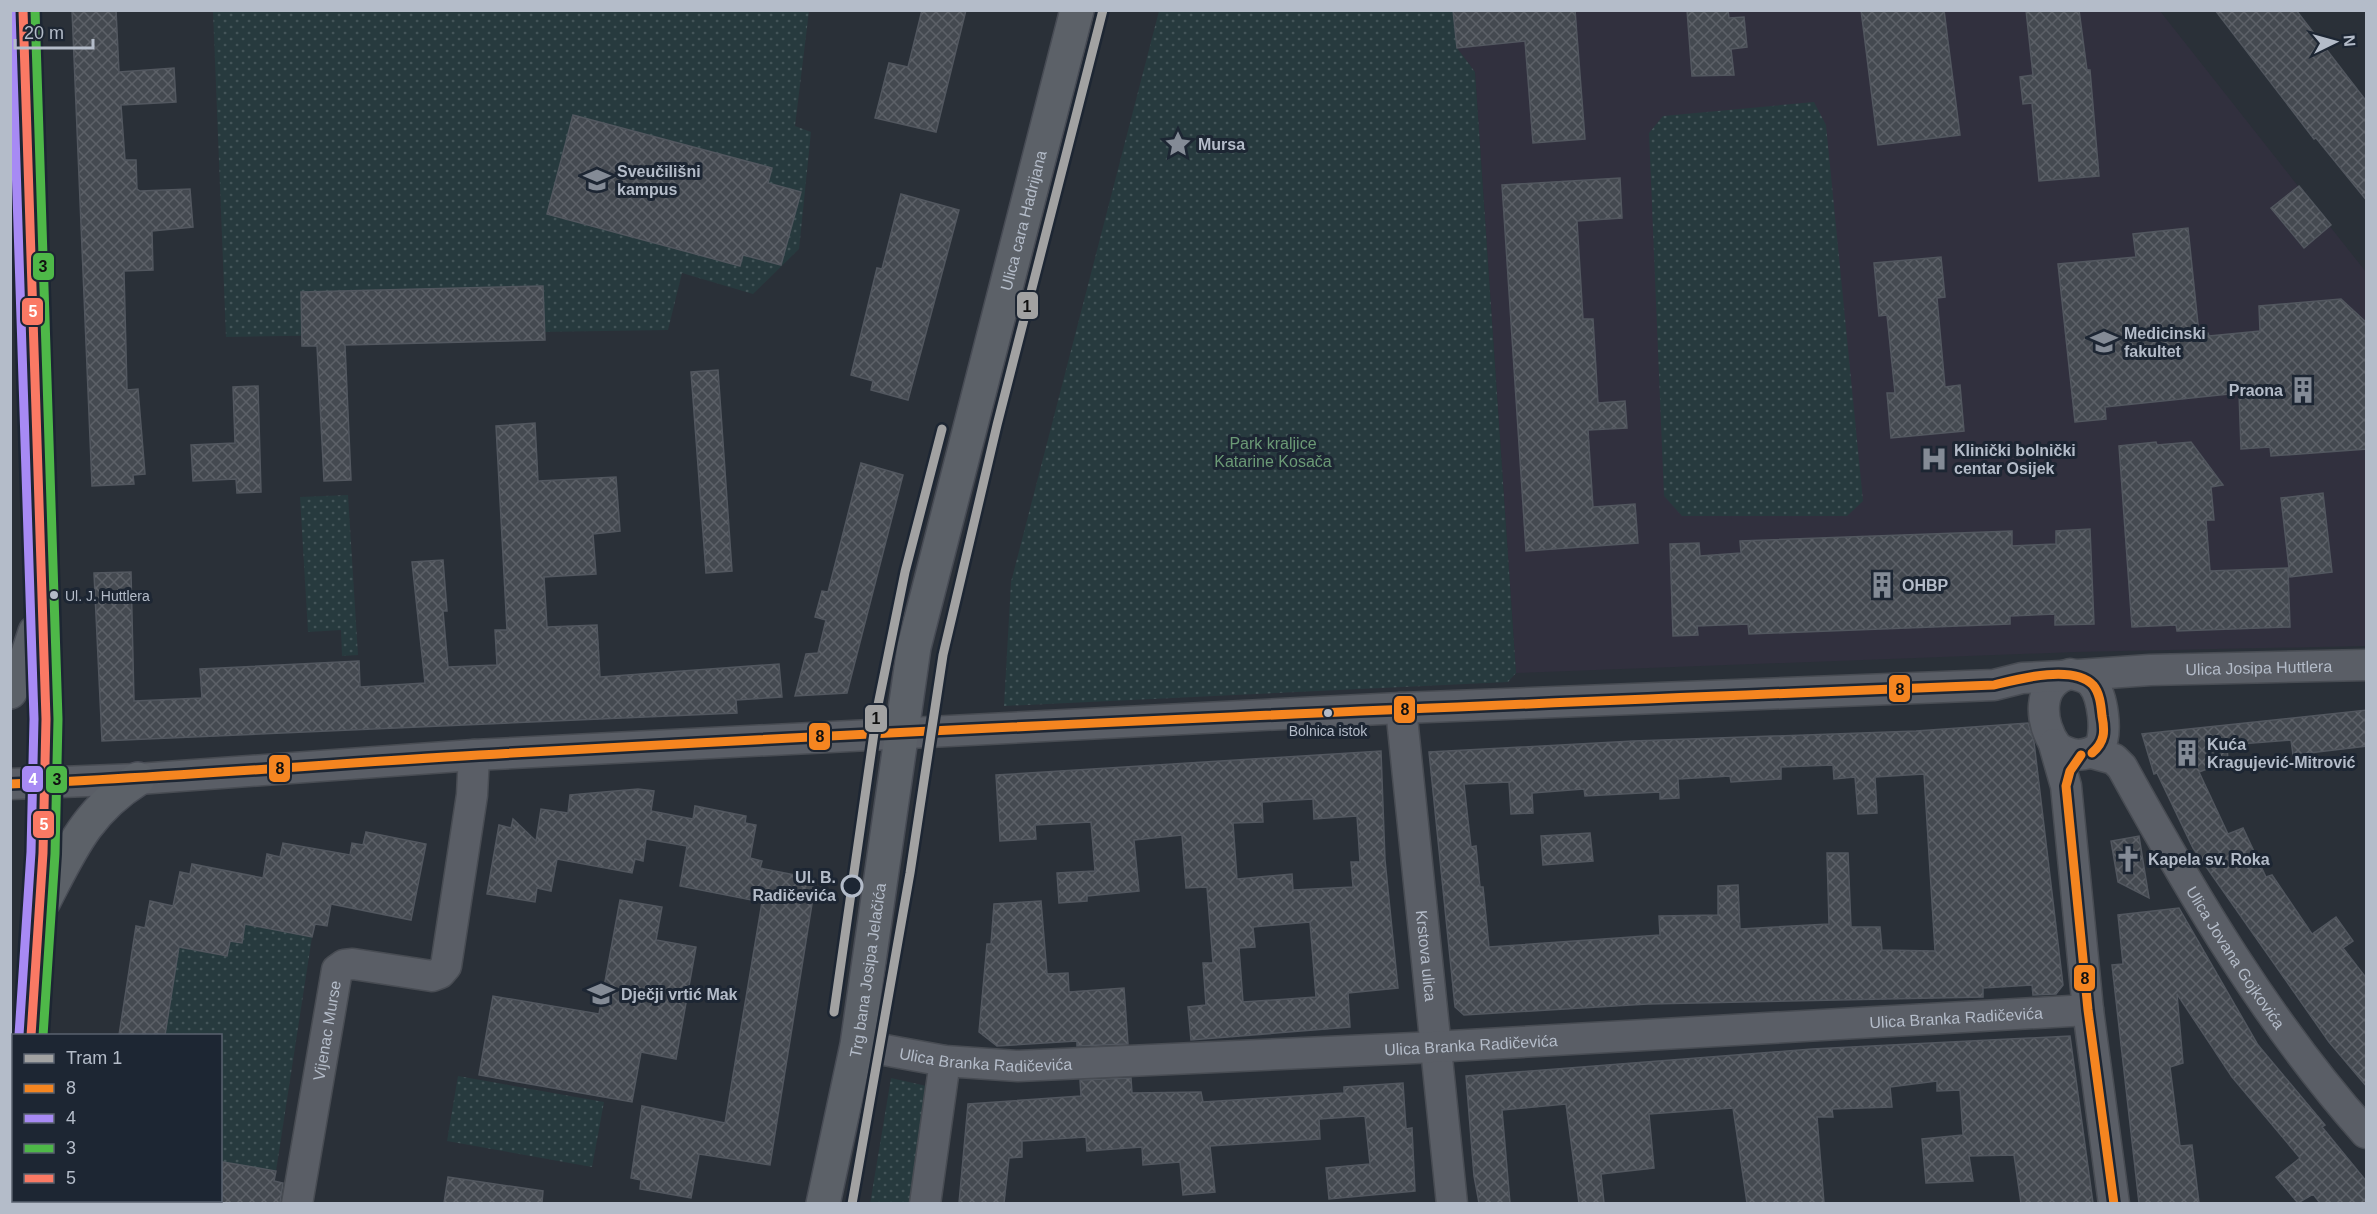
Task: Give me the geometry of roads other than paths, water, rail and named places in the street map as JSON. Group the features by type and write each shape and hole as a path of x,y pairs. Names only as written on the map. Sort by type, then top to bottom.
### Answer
{"main road":[{"path":"24,10 43,601 45,783 31,1034"},
{"name":"Ulica cara Hadrijana","path":"902,733 914,648 1077,10"},
{"path":"10,692 22,672 43,601"},
{"name":"Trg bana Josipa Jelačića","path":"823,1203 857,1045 902,733"},
{"path":"39,910 87,822 112,795 138,779"}],"street":[{"name":"Ulica Josipa Huttlera","path":"1401,708 1994,685 2022,678 2150,670 2367,665"},
{"name":"Ulica Josipa Huttlera","path":"2102,713 2107,696 2118,685 2150,670"},
{"path":"2066,786 2070,771 2104,740 2105,731 2102,713 2092,684 2070,675 2049,686 2045,694 2044,713 2066,786 2088,1010 2114,1203"},
{"name":"Ulica Josipa Huttlera","path":"1994,685 2030,697 2044,713"},
{"path":"10,784 138,779 474,755 1401,708"},
{"name":"Krstova ulica","path":"1401,708 1452,1203"},
{"path":"2054,744 2064,752 2087,754"},
{"name":"Ulica Jovana Gojkovića","path":"2087,754 2114,759 2122,767 2181,873 2266,1006 2304,1059 2367,1134"},
{"name":"Vijenac Murse","path":"297,1203 337,970 344,964 353,964 432,976 440,973 446,966 472,795 474,755"},
{"name":"Ulica Branka Radičevića","path":"857,1045 945,1061 1018,1066 1436,1046 2088,1010"},
{"path":"925,1203 945,1061"}],"tram line":[{"name":"1","path":"852,1204 910,873 943,655 997,425 1103,10"},
{"name":"1","path":"834,1012 878,705 905,572 942,429"}],"place":[{"name":"Mursa","path":"1178,144"},
{"name":"Sveučilišni kampus","path":"597,180"},
{"name":"Medicinski fakultet","path":"2104,342"},
{"name":"Praona","path":"2303,390"},
{"name":"Klinički bolnički centar Osijek","path":"1934,459"},
{"name":"OHBP","path":"1882,585"},
{"name":"Ul. J. Huttlera","path":"54,595"},
{"name":"Bolnica istok","path":"1328,713"},
{"name":"Kuća Kragujević-Mitrović","path":"2187,753"},
{"name":"Kapela sv. Roka","path":"2128,859"},
{"name":"Ul. B. Radičevića","path":"852,886"},
{"name":"Dječji vrtić Mak","path":"601,994"}],"park label":[{"name":"Park kraljice Katarine Kosača","path":"1273,452"}]}
